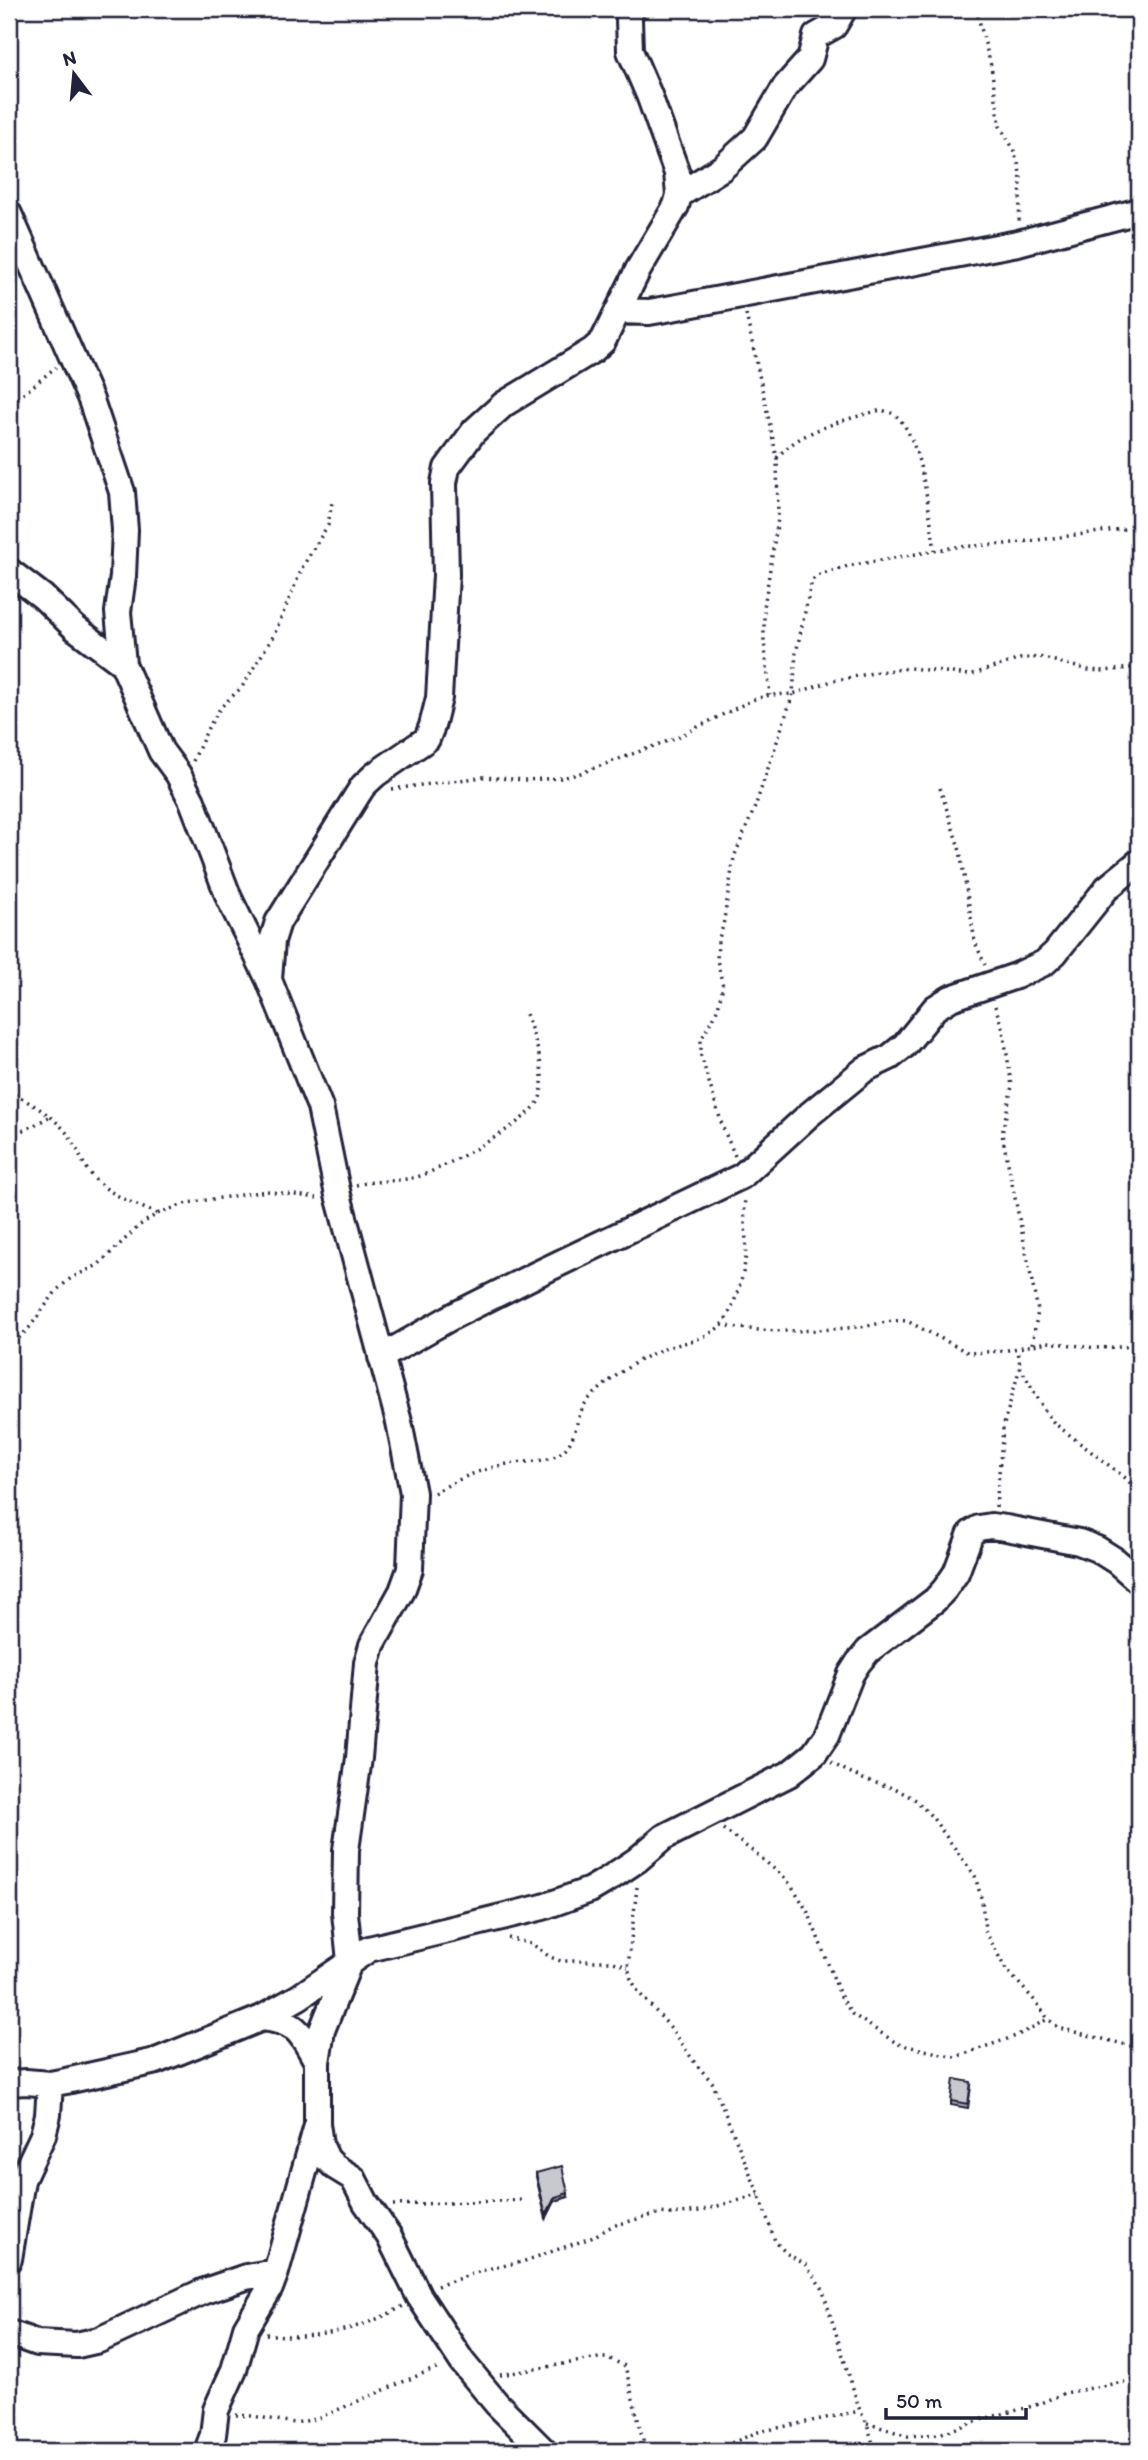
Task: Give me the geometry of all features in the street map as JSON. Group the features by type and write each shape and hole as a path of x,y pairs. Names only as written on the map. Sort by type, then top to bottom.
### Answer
{"street":[{"path":"269,980 272,941 278,922 356,797 376,774 427,739 432,726 439,698 446,575 444,483 447,468 474,431 504,404 587,354 603,341 638,270 669,221 679,195 672,160 630,51 631,9"},
{"path":"679,195 722,168 755,138 785,87 810,58 816,36 834,26 844,9"},
{"path":"619,311 649,312 1018,243 1139,211"},
{"path":"9,214 95,412 122,492 125,530 118,612 123,664 161,751 178,774 192,801 229,898 269,980 320,1107 338,1195 400,1422 413,1493 410,1569 402,1591 372,1645 367,1662 358,1770 346,1850 345,1913 350,1961 322,2030 317,2062 317,2124 322,2151 335,2167 353,2178 366,2203 389,2236 419,2296 470,2372 497,2404 544,2451"},
{"path":"9,571 43,597 75,628 123,664"},
{"path":"381,1357 501,1292 742,1176 810,1114 866,1069 890,1057 905,1045 935,1008 951,998 1024,973 1044,963 1107,888 1139,862"},
{"path":"9,2083 50,2084 156,2061 262,2018 299,1997 369,1948 515,1914 590,1890 637,1860 664,1837 789,1774 814,1754 827,1735 858,1663 868,1651 935,1600 956,1573 971,1533 979,1528 991,1526 1088,1545 1116,1561 1139,1581"},
{"path":"262,2018 282,2020 292,2025 303,2037 317,2062"},
{"path":"9,2259 22,2180 43,2135 48,2115 50,2084"},
{"path":"210,2443 216,2410 234,2370 246,2328 270,2288 276,2272 317,2124"},
{"path":"10,2331 37,2343 77,2345 99,2340 202,2292 246,2277 276,2272"}],"path":[{"path":"976,9 990,66 1000,126 1018,162 1021,179 1018,243"},
{"path":"742,295 777,458 778,518 764,607 764,640 770,695"},
{"path":"9,425 16,400 71,354"},
{"path":"777,458 792,442 803,436 881,410 892,413 901,420 911,439 923,481 935,551"},
{"path":"192,763 221,706 242,687 274,635 303,566 328,525 332,502"},
{"path":"722,1325 740,1282 746,1259 743,1213 745,1189 701,1056 701,1040 718,1008 723,986 717,960 718,941 723,926 734,857 755,807 793,694 796,653 812,580 848,566 935,551 1139,527"},
{"path":"356,797 407,786 483,777 525,780 578,774 676,738 752,700 770,695 793,694 832,681 878,672 910,668 970,675 1020,659 1040,657 1088,670 1139,667"},
{"path":"940,788 960,851 971,927 988,974 988,986 1003,1030 1010,1068 1012,1086 1002,1134 1038,1311 1031,1345"},
{"path":"9,1348 29,1328 57,1290 71,1278 98,1265 134,1231 157,1214 187,1203 267,1191 323,1198 338,1195 355,1185 420,1176 477,1148 527,1116 540,1098 542,1079 538,1050 526,1014"},
{"path":"9,1091 61,1125 90,1174 100,1185 157,1214"},
{"path":"9,1135 50,1117"},
{"path":"432,1494 472,1473 504,1464 550,1458 566,1449 587,1401 633,1363 722,1325 753,1332 818,1331 870,1326 898,1320 906,1321 969,1353 981,1354 1048,1342 1096,1348 1139,1346"},
{"path":"991,1526 996,1510 1003,1429 1020,1367 1018,1349"},
{"path":"1020,1367 1054,1423 1128,1480 1139,1495"},
{"path":"814,1754 863,1779 896,1788 916,1800 932,1817 975,1876 982,1901 985,1930 1005,1968 1048,2019 1059,2028 1139,2048"},
{"path":"705,1815 790,1884 809,1914 840,1995 852,2014 892,2041 907,2048 955,2057 1016,2036 1048,2019"},
{"path":"637,1860 636,1904 628,1968 631,1979 639,1993 671,2028 712,2082 775,2241 786,2253 806,2265 822,2288 875,2451"},
{"path":"498,1937 524,1941 561,1961 601,1960 628,1968"},
{"path":"246,2328 267,2334 313,2336 339,2331 395,2310 442,2284 487,2269 522,2262 591,2238 611,2226 660,2213 699,2211 759,2195"},
{"path":"366,2203 444,2204 525,2200"},
{"path":"210,2443 230,2417 240,2414 279,2422 306,2421 426,2372 558,2366 599,2358 618,2361 625,2366 643,2440 638,2451"},
{"path":"867,2423 890,2428 908,2436 939,2434 1033,2406 1065,2393 1139,2379"},
{"path":"712,2451 758,2432 860,2411"}],"building":[{"path":"954,2079 971,2082 968,2104 951,2101"},
{"path":"562,2166 568,2193 555,2197 546,2215 536,2173"}]}
